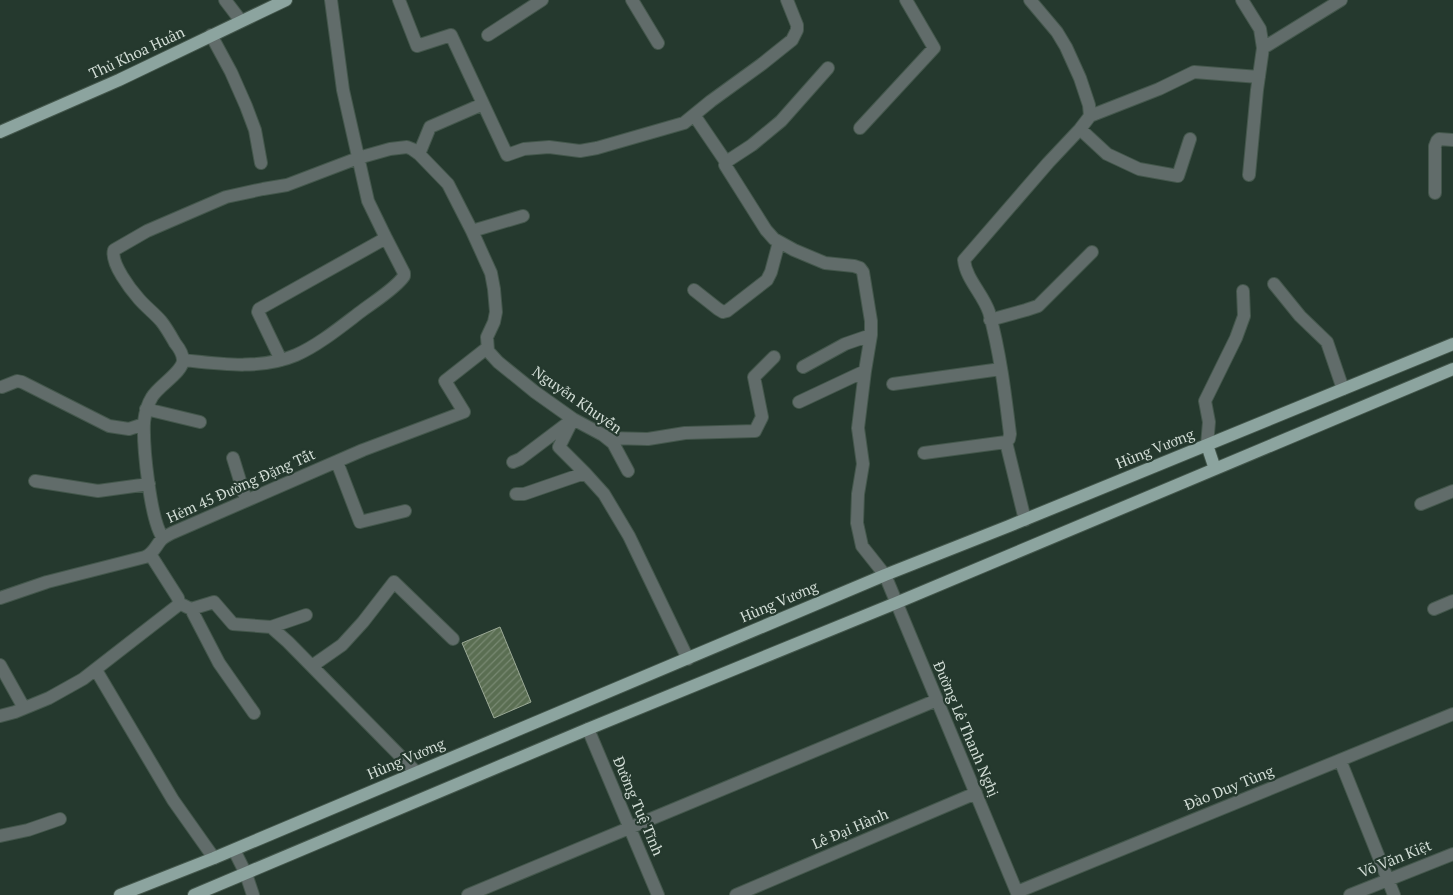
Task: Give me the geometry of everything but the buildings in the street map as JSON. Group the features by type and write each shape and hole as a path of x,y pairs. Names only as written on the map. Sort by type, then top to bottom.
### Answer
{"main road":[{"name":"Thủ Khoa Huân","path":"0,132 118,80 286,0"},
{"name":"Hùng Vương","path":"120,895 234,850 885,575 1025,520 1453,344"},
{"path":"194,895 1453,369"},
{"path":"1207,445 1215,469"}],"street":[{"path":"225,0 241,21"},
{"path":"183,360 252,365 281,360 296,355 346,323 404,276 368,202 343,90 331,0"},
{"path":"399,0 417,46 451,35 507,155 524,149 549,147 580,151 597,148 684,123 711,100 792,40 797,30 797,25 787,0"},
{"path":"488,35 542,0"},
{"path":"632,0 658,43"},
{"path":"860,128 934,48 906,0"},
{"path":"924,453 1006,442 1009,440 1010,434 1001,370 986,304 965,267 964,260 1080,129 1089,111 1080,78 1062,39 1030,0"},
{"path":"1242,0 1260,28 1263,48 1249,175"},
{"path":"1263,48 1342,0"},
{"path":"211,35 231,72 256,130 261,163"},
{"path":"726,162 752,145 781,121 828,68"},
{"path":"1089,111 1159,89 1194,72 1259,77"},
{"path":"419,154 430,127 483,104"},
{"path":"694,115 726,162 725,165 728,171 766,230 779,242 767,280 726,311 722,312 694,290"},
{"path":"1080,129 1108,154 1139,169 1178,176 1190,139"},
{"path":"1435,193 1436,141 1440,139 1453,140"},
{"path":"163,538 156,522 149,484 144,424 146,409 152,396 176,373 182,366 183,360 181,352 162,322 139,299 118,270 113,254 114,250 147,231 216,200 254,190 287,186 358,158 407,147 419,154 448,184 491,273 496,312 494,322 487,337 487,348"},
{"path":"472,231 523,216"},
{"path":"281,360 258,312 259,309 386,238"},
{"name":"Đường Lê Thanh Nghị","path":"779,242 825,263 854,266 860,268 863,272 871,321 871,335 858,428 862,464 857,523 862,546 885,575 1018,894"},
{"path":"990,320 1038,306 1092,252"},
{"path":"1274,284 1300,316 1327,342 1343,389"},
{"path":"1207,445 1209,422 1205,401 1236,338 1244,316 1244,291"},
{"path":"803,367 845,344 871,335"},
{"name":"Hẻm 45 Đường Đặng Tất","path":"150,554 163,538 246,500 363,450 464,412 445,381 487,348"},
{"name":"Nguyễn Khuyến","path":"487,348 494,358 535,392 573,419 614,443 628,471"},
{"path":"608,438 648,439 685,433 755,431 762,417 754,377 774,357"},
{"path":"893,384 1001,370"},
{"path":"799,402 865,371"},
{"path":"2,387 17,381 22,382 109,426 129,429 144,424"},
{"path":"146,409 200,422"},
{"path":"513,462 520,459 573,419"},
{"path":"573,419 559,447 604,494 630,536 688,659"},
{"path":"1006,442 1025,520"},
{"path":"233,458 246,500"},
{"path":"337,462 360,522 405,511"},
{"path":"516,494 524,494 585,473"},
{"path":"35,481 98,491 149,484"},
{"path":"1421,504 1453,491"},
{"path":"0,598 46,582 150,554 178,598 179,603 191,609 219,663 254,713"},
{"path":"312,666 342,645 363,622 394,582 453,639"},
{"path":"1434,609 1453,601"},
{"path":"191,609 214,602 233,624 271,626 306,615"},
{"path":"0,716 49,698 73,686 96,670 179,603"},
{"path":"271,626 416,772"},
{"path":"0,665 24,708"},
{"path":"96,670 173,800 214,858"},
{"path":"468,895 937,700"},
{"name":"Đào Duy Tùng","path":"1018,894 1453,714"},
{"name":"Đường Tuệ Tĩnh","path":"588,729 658,895"},
{"path":"1340,760 1394,895"},
{"name":"Lê Đại Hành","path":"736,895 976,793"},
{"path":"0,836 28,830 60,819"},
{"path":"234,850 246,874 253,895"},
{"name":"Võ Văn Kiệt","path":"1350,895 1453,854"}]}
